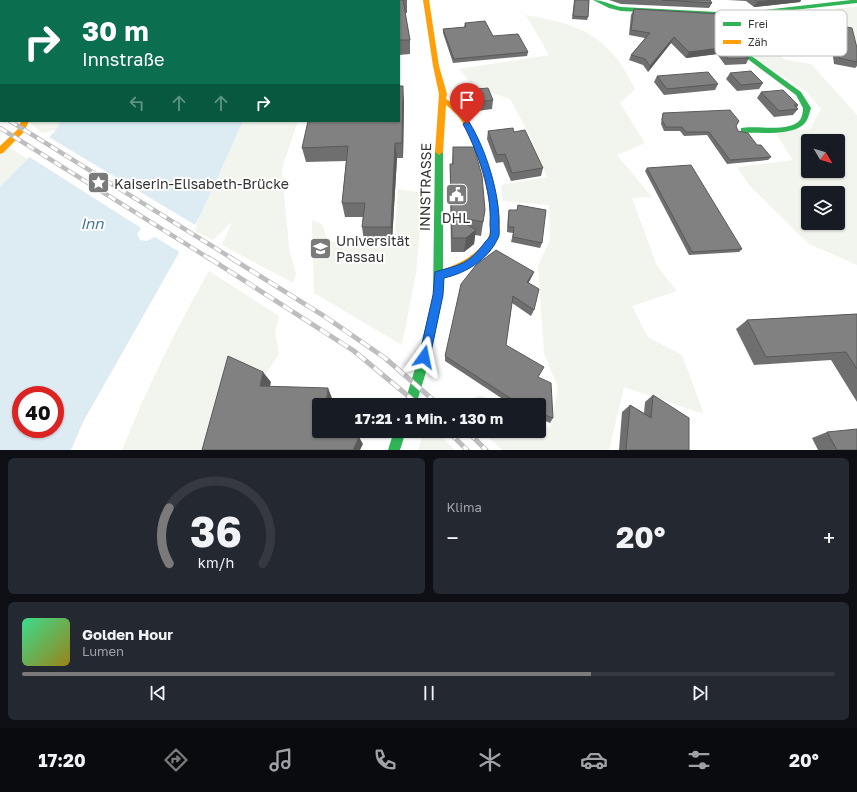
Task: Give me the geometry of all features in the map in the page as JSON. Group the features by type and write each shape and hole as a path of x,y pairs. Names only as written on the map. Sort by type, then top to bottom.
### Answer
{"street":[{"name":"INNSTRASSE","path":"412,398 424,357 438,295 439,275 438,168 443,94 436,66 434,39 426,0"},
{"path":"596,0 611,7 621,9 715,14"},
{"path":"767,10 810,3 857,1"},
{"path":"744,130 798,125 803,120 807,108 799,94 747,56"},
{"path":"439,275 456,271 470,264 481,254 494,237 495,213 493,197 477,143 463,116 450,102 443,100"},
{"path":"0,151 21,130 25,122"},
{"path":"394,450 398,438"}],"shaded area":[{"path":"857,7 857,57 847,53 847,10 834,10 836,8"},
{"path":"526,15 552,20 587,33 607,48 617,59 635,89 620,103 645,143 617,155 652,197 632,198 657,266 677,291 632,306 648,337 682,355 704,414 624,387 609,450 502,450 489,438 546,438 546,426 550,428 558,388 544,353 538,266 550,240 549,205 503,201 501,185 547,177 531,138 510,99 474,87 459,69 549,55"},
{"path":"753,56 780,56 786,60 811,64 857,115 857,265 809,244 749,185 737,167 793,160 775,132 810,129 821,109 807,92"},
{"path":"28,122 60,122 56,130 42,133"},
{"path":"243,122 298,122 284,162 282,173 289,248 296,274 293,283 222,245 232,222 213,240 193,230"},
{"path":"8,147 28,159 0,187 0,151"},
{"path":"398,189 423,193 416,274 402,345 314,293 312,220 322,224 328,241 364,246 394,246"},
{"path":"209,271 279,316 275,332 279,354 215,450 122,450 162,359"},
{"path":"480,395 486,398 473,398"},
{"path":"422,438 443,438 455,450 418,450"}],"water":[{"name":"Inn","path":"60,122 243,122 201,214 83,422 71,450 0,450 0,187 56,130"}],"pier":[{"path":"47,136 197,226 181,253 155,237 147,241 140,240 137,234 141,228 28,156"}],"building":[{"path":"400,0 403,0 410,40 400,40"},
{"path":"575,0 589,0 588,17 573,16"},
{"path":"662,0 710,0 712,3"},
{"path":"755,0 774,0 757,2"},
{"path":"634,9 715,14 715,49 689,52 674,37 650,66 645,59 631,55 650,33 631,30"},
{"path":"485,21 493,36 518,34 528,52 454,59 443,29 466,27 465,23"},
{"path":"847,27 852,28 857,48 857,62 839,58 839,56 847,56"},
{"path":"726,56 746,56 749,58 728,59"},
{"path":"751,71 763,83 741,85 730,73"},
{"path":"708,72 718,84 667,89 657,76"},
{"path":"400,86 403,86 402,143 395,143 391,227 362,227 365,203 342,203 348,146 302,148 308,122 400,122"},
{"path":"488,88 493,100 472,103 467,90"},
{"path":"783,90 798,105 794,105 798,109 779,111 761,92"},
{"path":"730,110 739,121 736,126 738,131 748,133 757,145 761,145 771,157 730,160 709,132 686,132 682,127 666,127 662,120 663,113"},
{"path":"513,128 514,132 525,130 543,168 512,173 505,154 497,155 488,131"},
{"path":"453,147 474,147 482,176 485,210 483,222 452,216 476,230 466,238 452,238 450,164 453,164"},
{"path":"691,165 742,249 692,252 647,168"},
{"path":"518,205 546,210 542,243 513,237 514,227 508,227 509,210 517,210"},
{"path":"496,250 534,272 527,282 539,289 534,310 513,296 506,345 544,367 538,377 551,383 553,418 546,416 546,398 510,398 445,356 461,284 476,265"},
{"path":"857,314 857,369 846,352 766,357 747,320"},
{"path":"228,356 263,372 260,386 328,388 327,398 312,398 312,438 359,438 353,450 202,450"},
{"path":"653,395 689,418 689,450 626,450 630,405 651,418"},
{"path":"857,429 857,450 837,450 827,432"}],"railway":[{"path":"12,122 233,259"},
{"path":"0,128 210,259"},
{"path":"209,258 354,351 411,398"},
{"path":"231,258 324,316 385,358 431,398"},
{"path":"455,438 467,450"},
{"path":"474,438 486,450"}],"traffic: fast":[{"path":"596,0 611,7 621,9 715,14"},
{"path":"780,10 857,1"},
{"path":"744,130 774,130 796,126 803,120 807,108 799,94 747,56"},
{"path":"412,398 423,362 438,295 439,152"},
{"path":"394,450 398,438"}],"traffic: slow":[{"path":"426,0 436,66 443,94 439,152"},
{"path":"439,275 459,269 476,258 492,241 495,227 495,213 488,179 476,145 463,117 443,100"},
{"path":"0,151 21,130 25,122"}],"place":[{"name":"Kaiserin-Elisabeth-Brücke","path":"98,183"},
{"name":"DHL","path":"456,195"},
{"name":"Universität Passau","path":"320,248"}],"route":[{"path":"424,357 438,295 439,275 456,271 470,264 481,254 494,237 495,213 493,197 477,143 467,124"}]}
